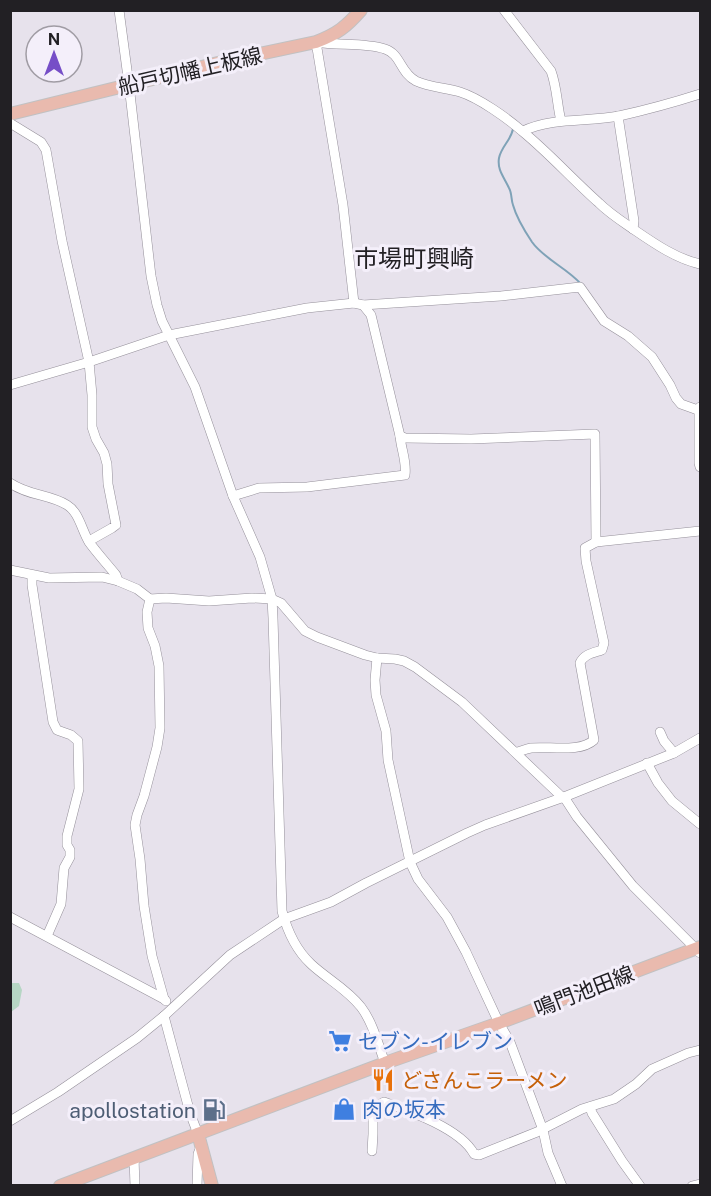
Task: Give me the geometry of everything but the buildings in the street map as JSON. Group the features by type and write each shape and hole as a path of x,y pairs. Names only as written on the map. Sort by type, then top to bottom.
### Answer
{"main road":[{"name":"船戸切幡上板線","path":"10,114 222,62 316,42 348,25 361,10"},
{"name":"鳴門池田線","path":"60,1185 134,1158 200,1140 385,1063 699,950"},
{"path":"200,1140 212,1185"}],"street":[{"path":"119,10 157,306 162,321 195,387 232,496 260,557 272,599 281,902 284,919 298,949 310,963 344,990 361,1008 385,1063"},
{"path":"504,10 551,71 555,82 561,122"},
{"path":"232,496 259,488 307,487 405,475 406,470 400,436 370,315 359,304 316,42 378,47 388,50 416,81 465,94 485,105 523,131 601,205 633,229 654,244 700,264"},
{"path":"523,131 561,122 618,116 700,94"},
{"path":"618,116 634,221 633,229"},
{"path":"10,123 42,142 46,150 62,241 89,362 92,427 105,453 116,525 89,541"},
{"path":"10,385 169,335 307,308 501,296 580,287 604,321 628,336 652,357 681,404 695,410 700,408 700,467"},
{"path":"400,436 471,439 595,434 596,542"},
{"path":"10,483 25,491 56,499 70,507 89,541 116,575 118,581"},
{"path":"517,752 530,748 589,745 594,740 580,663 586,656 602,650 604,643 585,548 596,542 700,531"},
{"path":"10,570 49,578 102,577 137,589 150,599 209,601 252,597 272,599 281,603 305,631 317,637 377,658 404,661 415,667 462,702 564,798 633,886 699,950"},
{"path":"32,575 53,722 57,730 71,735 78,741 79,789 67,836 70,857 64,868 61,904 47,936"},
{"path":"150,599 147,612 148,628 156,646 159,666 160,728 157,747 135,825 152,956 164,999"},
{"path":"377,658 376,695 386,731 390,772 410,862 418,879 447,917 510,1042 543,1130 548,1153 562,1185"},
{"path":"660,732 674,753"},
{"path":"10,1121 137,1038 231,955 284,919 331,902 485,825 564,798 674,753 700,738"},
{"path":"647,763 658,783 672,801 700,824"},
{"path":"10,917 164,999 172,1008"},
{"path":"164,1016 190,1113 200,1140 197,1185"},
{"path":"372,1151 373,1111 375,1107 384,1102 432,1120 470,1147 474,1154 479,1155 543,1130 590,1107 614,1099 636,1084 652,1069 700,1050"},
{"path":"590,1107 622,1161 640,1185"},
{"path":"134,1158 135,1185"},
{"path":"693,1185 700,1184"}],"green space":[{"path":"10,978 12,983 19,983 22,990 19,1006 11,1012"}],"waterway":[{"path":"513,129 500,154 499,166 510,190 516,214 537,248 581,284"}],"place":[{"name":"セブン-イレブン","path":"340,1041"},
{"name":"どさんこラーメン","path":"383,1080"},
{"name":"肉の坂本","path":"344,1109"},
{"name":"apollostation","path":"214,1110"}],"district":[{"name":"市場町興崎","path":"414,258"}]}
